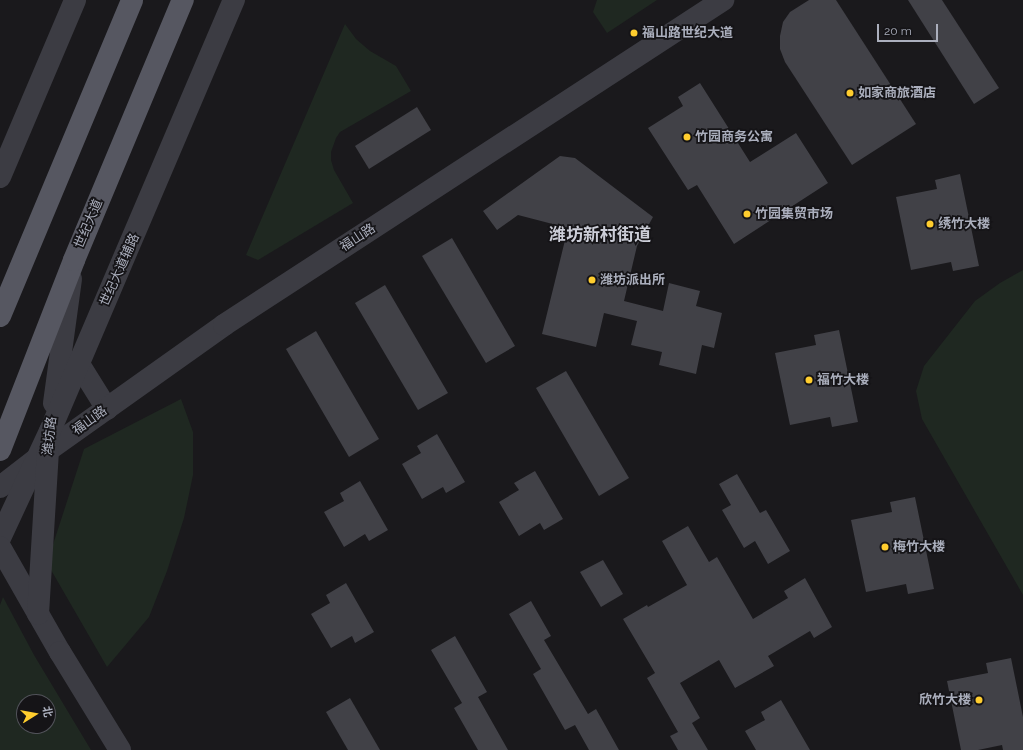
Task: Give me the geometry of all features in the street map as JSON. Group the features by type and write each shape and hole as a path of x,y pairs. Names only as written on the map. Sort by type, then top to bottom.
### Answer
{"main road":[{"path":"0,316 132,0"},
{"name":"世纪大道","path":"0,450 74,260 183,0"}],"street":[{"path":"0,177 75,0"},
{"name":"世纪大道辅路","path":"0,538 45,447 234,0"},
{"name":"福山路","path":"0,487 45,447 107,409 224,325 723,0"},
{"name":"潍坊路","path":"38,614 45,447 74,260"},
{"path":"79,364 107,409"},
{"path":"0,548 120,750"}],"shaded area":[{"path":"597,0 657,0 607,33 593,12"},
{"path":"345,24 356,39 370,51 396,66 411,91 340,132 336,138 331,152 331,160 334,170 353,203 258,260 246,255"},
{"path":"1023,270 1023,595 922,419 916,391 924,366 975,301 1000,283"},
{"path":"181,399 193,432 193,475 184,518 167,571 149,617 107,667 47,563 84,449"},
{"path":"3,597 34,655 91,750 0,750 0,605"}],"building":[{"name":"如家商旅酒店","path":"809,0 836,0 916,124 852,165 785,62 780,49 780,36 783,22 790,12"},
{"path":"908,0 942,0 999,88 974,104"},
{"path":"700,83 750,162 796,133 828,183 734,244 697,185 688,190 648,128 683,106 678,97"},
{"path":"417,107 431,130 369,169 355,146"},
{"name":"潍坊派出所","path":"560,156 575,158 653,217 637,246 624,301 663,311 669,283 700,291 696,306 722,313 714,348 702,345 696,374 659,365 662,352 631,345 637,321 604,313 596,347 542,334 568,228 518,215 497,230 483,211"},
{"name":"绣竹大楼","path":"960,174 979,266 953,271 951,262 911,270 896,197 937,189 935,180"},
{"path":"452,238 515,346 486,363 422,256"},
{"path":"385,285 448,393 418,410 355,303"},
{"name":"福竹大楼","path":"839,330 858,422 832,427 830,417 790,425 775,353 816,345 814,335"},
{"path":"316,331 379,439 349,457 286,349"},
{"path":"566,371 629,478 599,496 536,388"},
{"path":"437,434 465,482 446,493 443,487 422,499 402,464 421,453 417,446"},
{"path":"535,471 563,519 544,530 540,523 519,536 499,502 519,490 514,483"},
{"path":"737,474 760,513 766,510 790,551 768,564 755,541 744,548 722,510 731,505 719,484"},
{"path":"360,481 388,530 369,541 365,534 344,547 324,512 344,501 340,493"},
{"name":"梅竹大楼","path":"915,497 934,589 908,594 906,584 866,592 851,520 892,512 890,502"},
{"path":"688,526 709,562 717,557 753,619 788,598 784,591 805,578 832,627 814,638 810,631 768,656 774,666 735,688 719,660 680,683 700,718 692,723 708,750 678,750 670,736 678,732 647,678 655,673 623,619 687,585 662,541"},
{"path":"603,560 623,594 601,607 580,572"},
{"path":"346,583 374,632 355,643 352,636 331,648 311,614 330,603 326,595"},
{"path":"531,601 551,636 544,640 588,714 596,709 619,750 589,750 575,725 565,730 533,674 541,669 509,614"},
{"path":"455,636 487,692 478,697 508,750 478,750 454,708 462,703 431,650"},
{"name":"欣竹大楼","path":"1011,658 1023,717 1023,750 1003,750 1002,745 978,750 961,750 947,681 988,673 986,663"},
{"path":"350,698 380,750 348,750 326,712"},
{"path":"781,700 810,750 756,750 745,731 765,720 761,712"}],"place":[{"name":"福山路世纪大道","path":"634,33"},
{"name":"如家商旅酒店","path":"850,93"},
{"name":"竹园商务公寓","path":"687,137"},
{"name":"竹园集贸市场","path":"747,214"},
{"name":"绣竹大楼","path":"930,224"},
{"name":"潍坊派出所","path":"592,280"},
{"name":"福竹大楼","path":"809,380"},
{"name":"梅竹大楼","path":"885,547"},
{"name":"欣竹大楼","path":"979,700"}],"district":[{"name":"潍坊新村街道","path":"600,235"}]}
